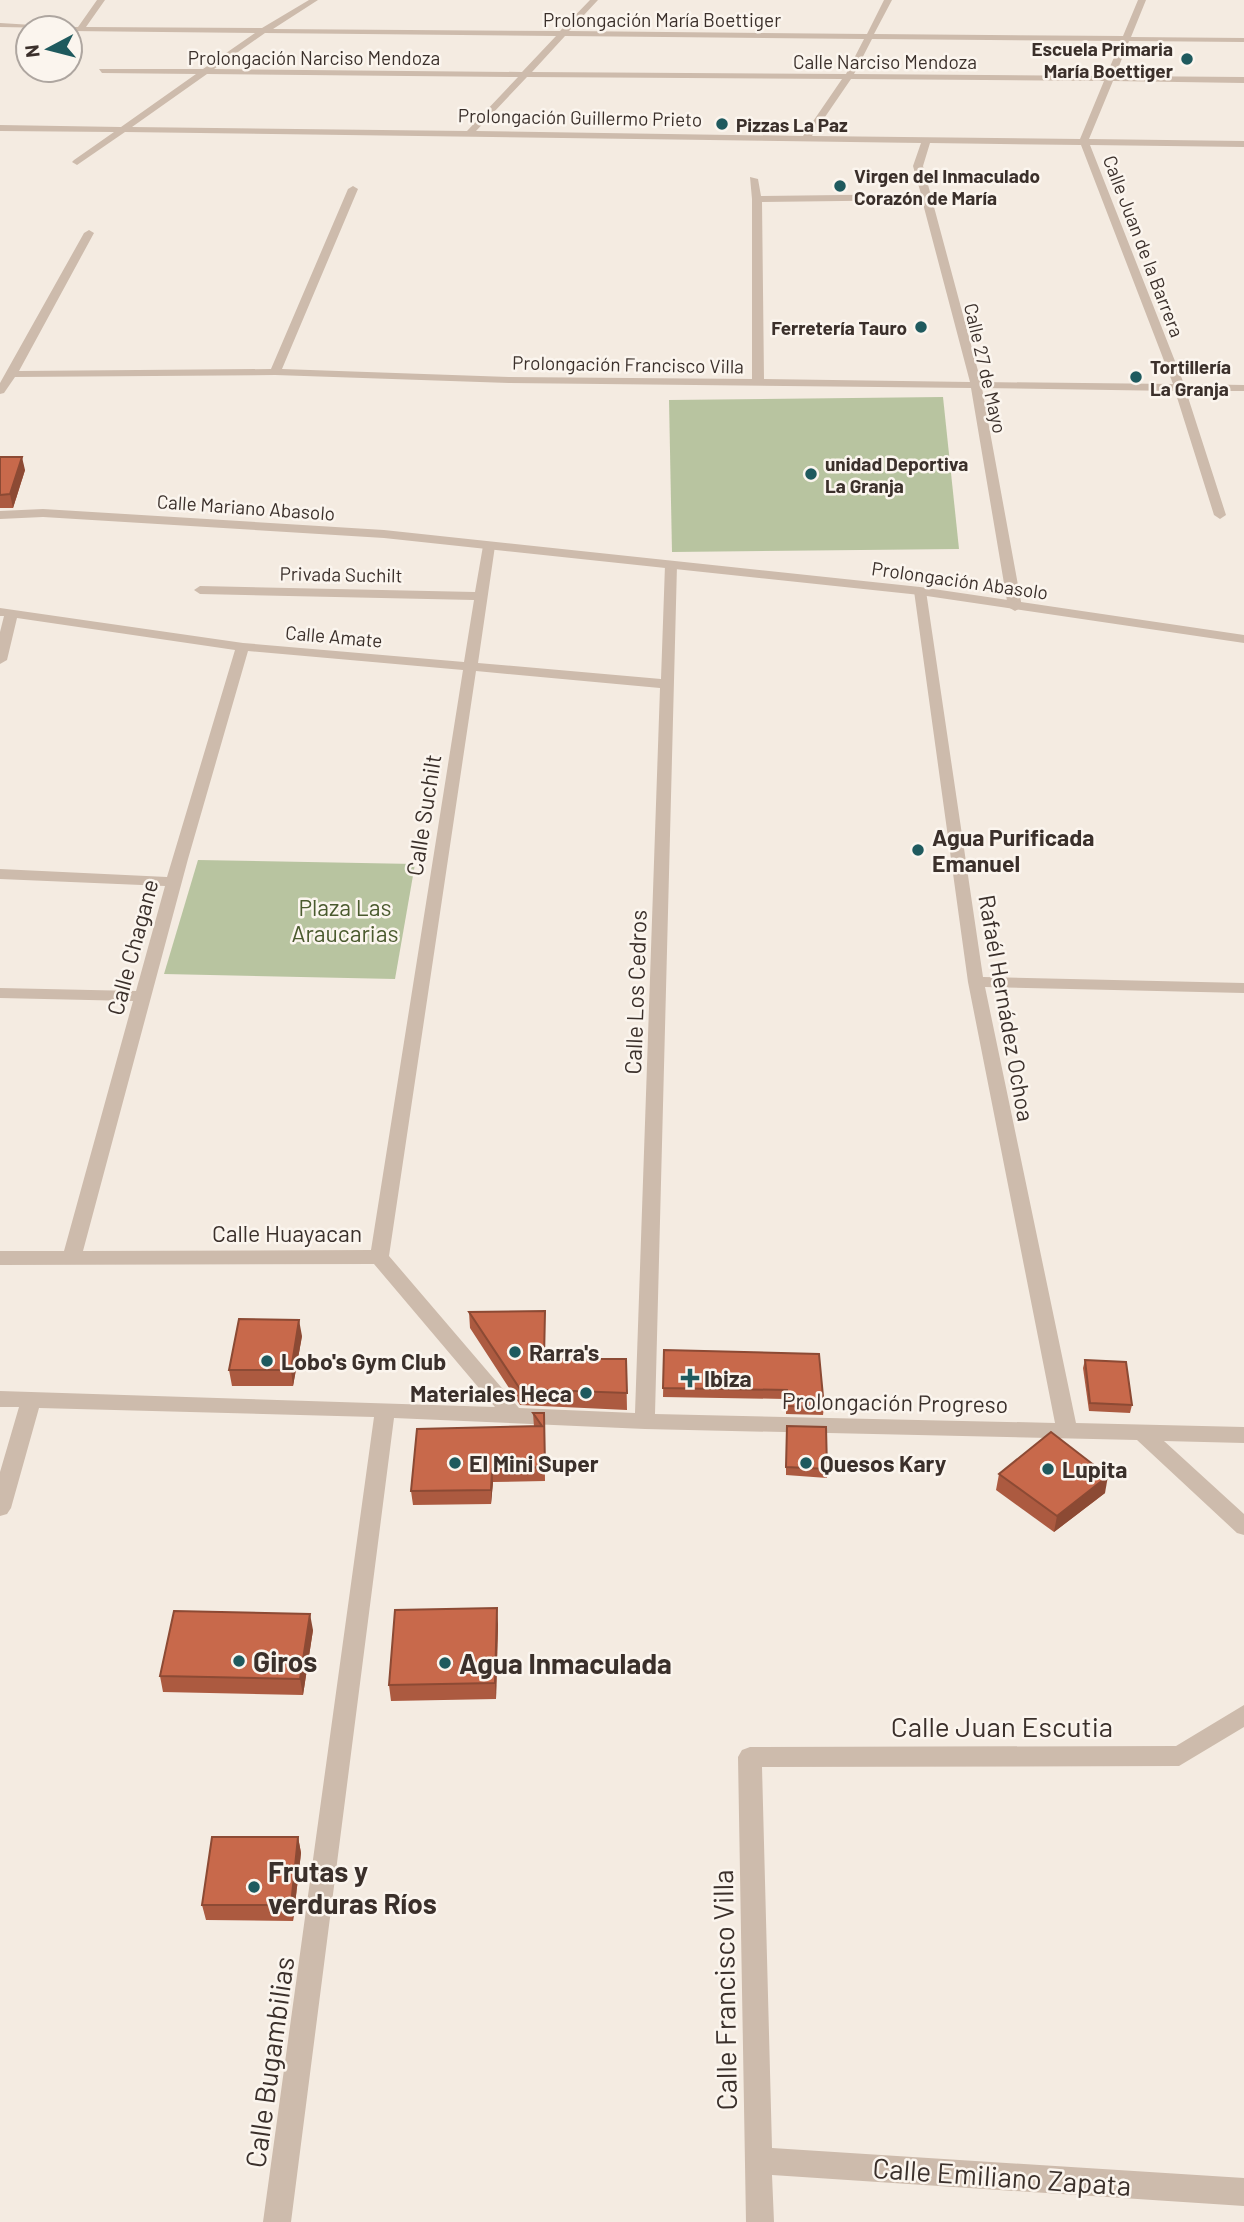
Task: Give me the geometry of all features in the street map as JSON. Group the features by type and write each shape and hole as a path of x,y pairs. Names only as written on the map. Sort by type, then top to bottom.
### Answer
{"street":[{"path":"84,20 101,0"},
{"path":"77,162 260,33 314,0"},
{"path":"469,134 594,0"},
{"path":"806,138 849,76 888,0"},
{"name":"Calle Juan de la Barrera","path":"1142,0 1084,141 1181,388 1220,515"},
{"name":"Prolongación María Boettiger","path":"84,30 1244,40"},
{"name":"Prolongación Narciso Mendoza","path":"102,71 526,74"},
{"name":"Calle Narciso Mendoza","path":"526,74 1244,80"},
{"name":"Prolongación Guillermo Prieto","path":"0,128 1244,144"},
{"name":"Calle 27 de Mayo","path":"927,139 918,166 976,385 1015,607"},
{"path":"753,179 758,199 758,383"},
{"path":"275,372 353,189"},
{"path":"758,199 926,197"},
{"path":"0,391 12,374 89,233"},
{"name":"Prolongación Francisco Villa","path":"12,374 275,372 509,380 1244,388"},
{"name":"Calle Mariano Abasolo","path":"0,515 43,513 370,534 671,565"},
{"name":"Calle Suchilt","path":"379,1257 489,546"},
{"name":"Prolongación Abasolo","path":"671,565 920,591 1244,639"},
{"name":"Calle Los Cedros","path":"645,1421 671,565"},
{"name":"Privada Suchilt","path":"200,590 482,596"},
{"name":"Rafaél Hernádez Ochoa","path":"920,591 976,982 1067,1430"},
{"path":"0,660 6,613"},
{"name":"Calle Amate","path":"6,613 243,647 666,684"},
{"name":"Calle Chagane","path":"71,1259 173,882 243,647"},
{"path":"0,874 173,882"},
{"path":"976,982 1244,988"},
{"path":"0,993 144,996"},
{"name":"Calle Huayacan","path":"0,1258 379,1257 515,1417"},
{"name":"Prolongación Progreso","path":"0,1399 645,1421 1244,1436"},
{"path":"0,1508 31,1400"},
{"name":"Calle Bugambilias","path":"277,2222 384,1410"},
{"path":"1141,1432 1244,1527"},
{"name":"Calle Juan Escutia","path":"750,1757 1179,1756 1244,1715"},
{"name":"Calle Francisco Villa","path":"750,1757 760,2222"},
{"name":"Calle Emiliano Zapata","path":"760,2161 1244,2192"}],"green space":[{"name":"unidad Deportiva La Granja","path":"943,397 959,549 672,552 669,400"},
{"name":"Plaza Las Araucarias","path":"198,860 415,864 395,979 164,974"}],"building":[{"path":"0,457 22,457 10,494 0,495"},
{"path":"545,1311 544,1359 626,1359 627,1393 520,1389 469,1312"},
{"name":"Lobo's Gym Club","path":"239,1319 299,1320 291,1370 229,1370"},
{"path":"664,1350 819,1354 824,1407 787,1406 787,1390 663,1388"},
{"path":"1085,1360 1126,1362 1132,1405 1090,1403"},
{"path":"533,1413 544,1413 545,1467 492,1469 491,1490 411,1491 417,1429 542,1426"},
{"path":"787,1426 826,1427 827,1469 786,1467"},
{"name":"Lupita","path":"1051,1432 1108,1476 1057,1516 999,1474"},
{"name":"Agua Inmaculada","path":"497,1608 495,1683 389,1685 395,1610"},
{"name":"Giros","path":"174,1611 310,1614 300,1679 160,1676"},
{"name":"Frutas y verduras Ríos","path":"212,1837 298,1837 291,1905 202,1905"}],"place":[{"name":"Escuela Primaria María Boettiger","path":"1187,59"},
{"name":"Pizzas La Paz","path":"722,124"},
{"name":"Virgen del Inmaculado Corazón de María","path":"840,186"},
{"name":"Ferretería Tauro","path":"921,327"},
{"name":"Tortillería La Granja","path":"1136,377"},
{"name":"unidad Deportiva La Granja","path":"811,474"},
{"name":"Agua Purificada Emanuel","path":"918,850"},
{"name":"Rarra's","path":"515,1352"},
{"name":"Lobo's Gym Club","path":"267,1361"},
{"name":"Ibiza","path":"690,1378"},
{"name":"Materiales Heca","path":"586,1393"},
{"name":"El Mini Super","path":"455,1463"},
{"name":"Quesos Kary","path":"806,1463"},
{"name":"Lupita","path":"1048,1469"},
{"name":"Giros","path":"239,1661"},
{"name":"Agua Inmaculada","path":"445,1663"},
{"name":"Frutas y verduras Ríos","path":"254,1887"}]}
